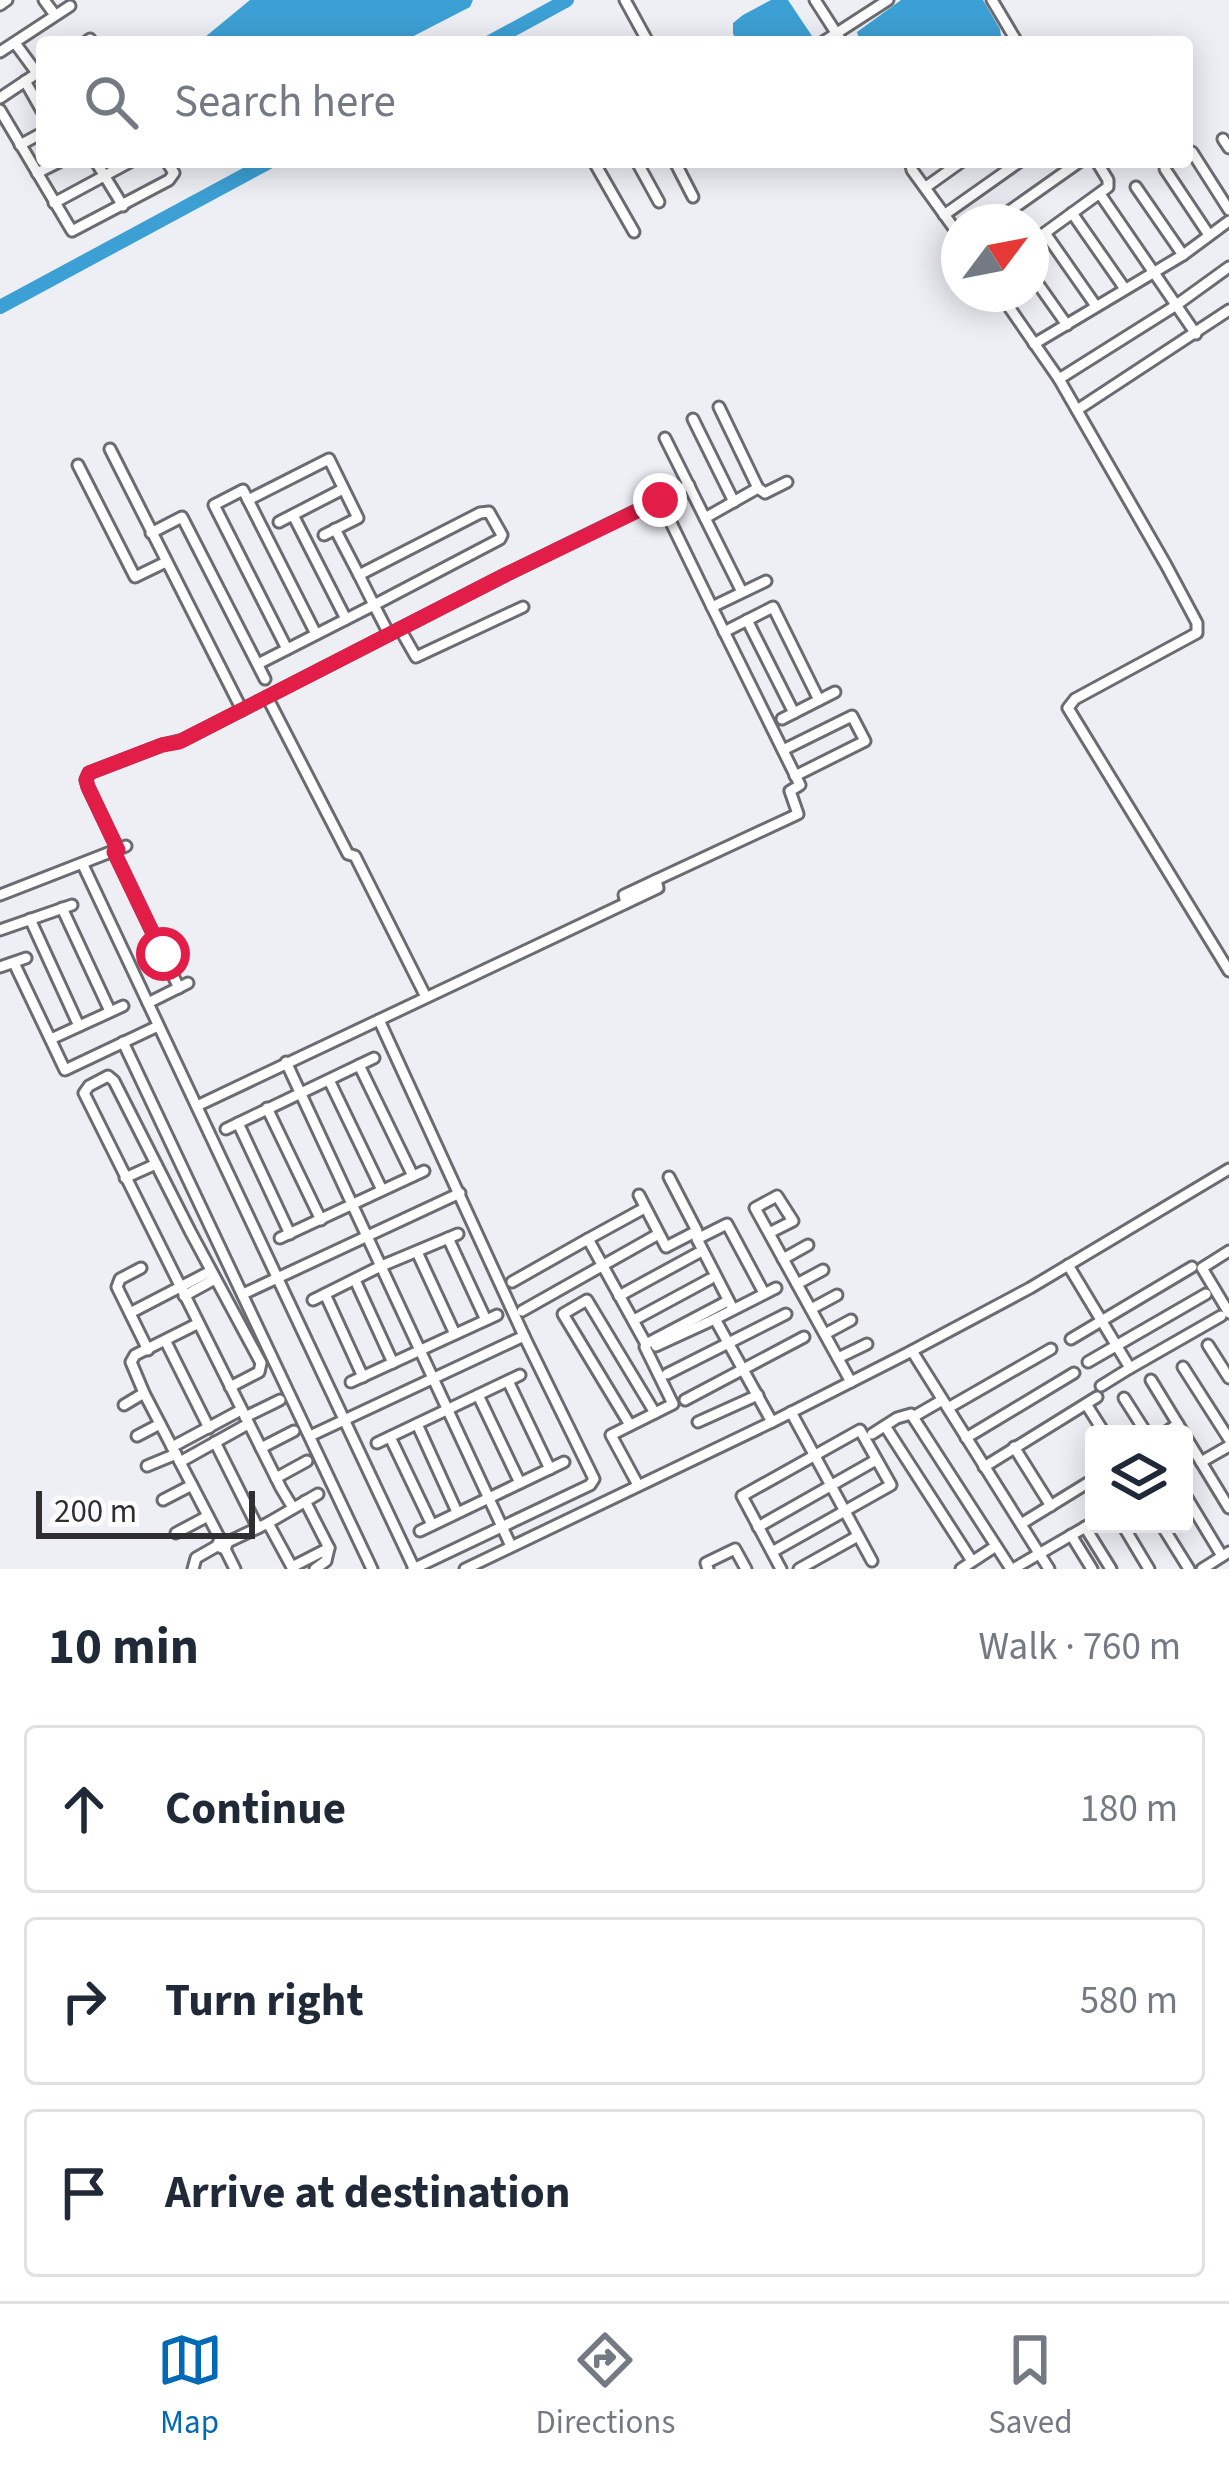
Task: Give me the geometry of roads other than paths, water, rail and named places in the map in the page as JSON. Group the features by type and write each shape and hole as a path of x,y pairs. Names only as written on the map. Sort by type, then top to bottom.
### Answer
{"street":[{"path":"44,0 56,16"},
{"path":"625,0 645,36"},
{"path":"842,36 888,0"},
{"path":"992,0 1013,36"},
{"path":"821,2 838,36"},
{"path":"0,52 70,6"},
{"path":"15,43 36,68"},
{"path":"0,98 36,74"},
{"path":"25,81 36,100"},
{"path":"0,110 72,232 169,180 174,173 171,168"},
{"path":"20,145 36,136"},
{"path":"1193,154 1229,210"},
{"path":"37,173 47,168"},
{"path":"100,168 123,206"},
{"path":"54,203 119,168"},
{"path":"597,168 634,232"},
{"path":"640,168 659,202"},
{"path":"677,168 693,197"},
{"path":"912,168 941,210"},
{"path":"926,187 953,168"},
{"path":"960,204 1011,168"},
{"path":"1020,204 1070,168"},
{"path":"1049,230 1109,184 1100,168"},
{"path":"1165,169 1210,235"},
{"path":"1136,187 1183,254"},
{"path":"1100,194 1196,334"},
{"path":"1072,213 1126,289"},
{"path":"1034,344 1229,221"},
{"path":"1049,239 1096,306"},
{"path":"1059,379 1229,267"},
{"path":"1049,300 1067,325"},
{"path":"1078,410 1229,310"},
{"path":"1012,312 1078,410 1198,628 1197,633 1075,699 1068,708 1229,971"},
{"path":"719,407 758,488 764,493 787,482"},
{"path":"692,418 734,502"},
{"path":"665,438 742,592"},
{"path":"110,449 242,710"},
{"path":"248,500 328,459 358,518 324,535"},
{"path":"78,465 135,577 166,562"},
{"path":"148,1003 184,986 86,776 174,744 689,485"},
{"path":"705,518 758,488"},
{"path":"279,522 343,489"},
{"path":"287,649 214,505 243,490 316,634"},
{"path":"197,1106 626,903 658,887 656,880 797,814 790,791 800,785 660,500"},
{"path":"257,664 502,535 486,511 359,575"},
{"path":"292,515 346,619"},
{"path":"151,533 182,517 265,679"},
{"path":"335,529 374,605 416,657 523,607"},
{"path":"712,607 766,581"},
{"path":"724,632 773,607 819,700"},
{"path":"747,620 794,713"},
{"path":"782,719 835,692"},
{"path":"267,697 348,854 355,856 425,997"},
{"path":"782,750 852,716 865,741 795,776"},
{"path":"0,895 120,849"},
{"path":"83,865 414,1569 594,1479 379,1020"},
{"path":"0,930 67,906 110,1011"},
{"path":"30,920 79,1025"},
{"path":"0,968 26,958"},
{"path":"14,962 61,1071 158,1026"},
{"path":"51,1039 122,1006"},
{"path":"123,1042 372,1569"},
{"path":"226,1129 374,1058"},
{"path":"286,1062 511,1546"},
{"path":"238,1123 285,1236 419,1173 358,1065"},
{"path":"230,1387 259,1372 261,1363 114,1081 103,1078 84,1093 197,1324 293,1508"},
{"path":"329,1080 382,1190"},
{"path":"268,1108 321,1220"},
{"path":"125,1178 156,1164"},
{"path":"465,1569 772,1422 1071,1270 1229,1168"},
{"path":"669,1177 729,1306"},
{"path":"243,1294 460,1193"},
{"path":"639,1195 666,1247 727,1224 764,1293"},
{"path":"512,1282 640,1210"},
{"path":"769,1233 851,1382"},
{"path":"313,1300 453,1236 491,1317 351,1382"},
{"path":"522,1311 655,1236"},
{"path":"588,1239 651,1345 674,1404 611,1435 638,1485"},
{"path":"783,1259 808,1245"},
{"path":"984,1467 1086,1404 1130,1368 1225,1315 1202,1268 1229,1251"},
{"path":"417,1252 455,1334"},
{"path":"619,1296 698,1253"},
{"path":"1071,1339 1192,1267"},
{"path":"141,1268 117,1282 148,1350"},
{"path":"797,1284 823,1270"},
{"path":"1071,1270 1130,1368"},
{"path":"130,1312 213,1275"},
{"path":"634,1320 710,1279"},
{"path":"355,1280 393,1363"},
{"path":"651,1345 776,1288"},
{"path":"325,1294 362,1377"},
{"path":"1088,1362 1206,1294"},
{"path":"811,1309 837,1295"},
{"path":"630,1425 563,1315 587,1300 655,1413"},
{"path":"651,1345 715,1319 729,1306"},
{"path":"667,1374 787,1314"},
{"path":"715,1319 772,1422"},
{"path":"825,1334 851,1320"},
{"path":"197,1324 135,1355 131,1362 235,1569"},
{"path":"310,1436 524,1336"},
{"path":"685,1400 804,1337"},
{"path":"166,1342 208,1428"},
{"path":"838,1358 867,1344"},
{"path":"1208,1345 1229,1378"},
{"path":"914,1417 1052,1348"},
{"path":"910,1352 1036,1554"},
{"path":"1183,1367 1229,1442 1193,1460"},
{"path":"967,1438 1074,1373"},
{"path":"377,1443 520,1376"},
{"path":"1151,1380 1229,1508"},
{"path":"508,1381 550,1468"},
{"path":"124,1405 144,1394"},
{"path":"478,1395 520,1483"},
{"path":"698,1422 758,1395"},
{"path":"1124,1399 1141,1425"},
{"path":"176,1454 208,1428 280,1400"},
{"path":"1086,1404 1099,1425"},
{"path":"944,1405 1046,1569"},
{"path":"790,1412 872,1561"},
{"path":"872,1434 908,1413 914,1417 1012,1569 1085,1527"},
{"path":"147,1466 214,1442 245,1417"},
{"path":"136,1436 160,1424"},
{"path":"417,1424 458,1512"},
{"path":"885,1426 972,1561"},
{"path":"772,1552 891,1485 860,1430 742,1496 781,1569"},
{"path":"261,1448 294,1431"},
{"path":"390,1437 432,1525"},
{"path":"214,1442 292,1568 329,1548"},
{"path":"1014,1447 1051,1506"},
{"path":"758,1527 876,1460"},
{"path":"276,1478 307,1461"},
{"path":"420,1531 564,1462"},
{"path":"163,1500 192,1485"},
{"path":"1021,1524 1085,1485"},
{"path":"193,1569 196,1558 318,1494"},
{"path":"305,1502 329,1548 326,1562 315,1569"},
{"path":"1193,1506 1226,1554 1202,1569"},
{"path":"176,1533 208,1516"},
{"path":"1094,1533 1111,1569"},
{"path":"1127,1533 1149,1569"},
{"path":"1166,1533 1189,1569"},
{"path":"1071,1535 1092,1569"},
{"path":"799,1569 858,1536"},
{"path":"961,1569 996,1546"},
{"path":"708,1569 706,1563 735,1549 746,1569"}],"water":[{"path":"250,0 473,0 470,7 414,36 206,36"},
{"path":"771,0 788,0 812,36 734,36 733,23"},
{"path":"901,0 983,0 1001,36 858,36 857,32"}],"waterway":[{"path":"501,36 567,0"},
{"path":"0,307 258,168"}]}
